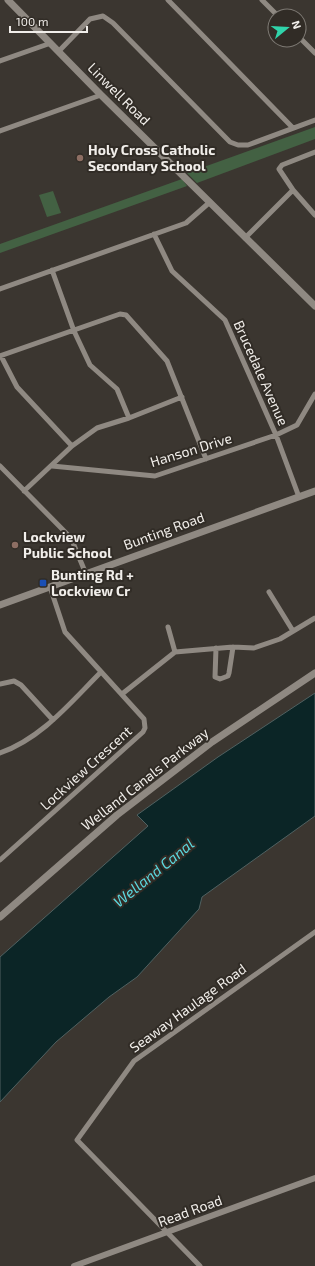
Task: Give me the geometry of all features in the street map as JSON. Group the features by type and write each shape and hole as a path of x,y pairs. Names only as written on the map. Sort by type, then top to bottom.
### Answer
{"main road":[{"name":"Linwell Road","path":"8,0 245,238 315,306"},
{"name":"Bunting Road","path":"0,605 315,490"},
{"name":"Welland Canals Parkway","path":"0,917 124,810 212,742 315,673"}],"street":[{"path":"168,0 293,128"},
{"path":"262,0 270,8"},
{"path":"59,51 90,19 103,16 113,23 230,142 238,145 248,145 315,120"},
{"path":"0,61 51,43"},
{"path":"307,45 315,53"},
{"path":"0,131 102,95"},
{"path":"315,152 282,164 279,169 293,190 315,215"},
{"path":"245,238 293,190"},
{"path":"0,289 186,223 210,202"},
{"name":"Brucedale Avenue","path":"154,234 172,271 225,320 276,435 299,497"},
{"path":"52,270 74,331 90,365 116,389 129,418"},
{"path":"72,446 17,387 0,356 120,314 126,315 167,361 206,459"},
{"name":"Hanson Drive","path":"52,466 156,476 276,435 297,425 315,394"},
{"path":"24,490 52,466 72,446 97,428 129,418 182,397"},
{"path":"0,466 71,538 86,574"},
{"name":"Lockview Crescent","path":"0,859 143,732 145,728 144,719 65,632 50,587"},
{"path":"269,592 293,631"},
{"path":"122,694 175,652 233,647 254,648 293,631 315,618"},
{"path":"168,627 175,652"},
{"path":"216,648 215,677 220,679 228,676 230,673 233,647"},
{"path":"0,753 15,748 32,738 53,720 101,672"},
{"path":"0,684 14,681 21,684 53,720"},
{"name":"Seaway Haulage Road","path":"166,1233 77,1140 134,1061 315,932"},
{"name":"Read Road","path":"74,1266 315,1178"},
{"path":"166,1233 200,1266"}],"green space":[{"path":"315,127 315,139 197,183 187,173"},
{"path":"182,179 187,186 0,253 0,244"},
{"path":"53,191 61,213 47,217 39,195"}],"water":[{"name":"Welland Canal","path":"315,693 315,816 202,897 199,909 137,977 109,997 56,1042 0,1102 0,957 148,826 137,815 218,757"}],"place":[{"name":"Holy Cross Catholic Secondary School","path":"80,158"},
{"name":"Lockview Public School","path":"15,545"},
{"name":"Bunting Rd + Lockview Cr","path":"43,583"}]}
